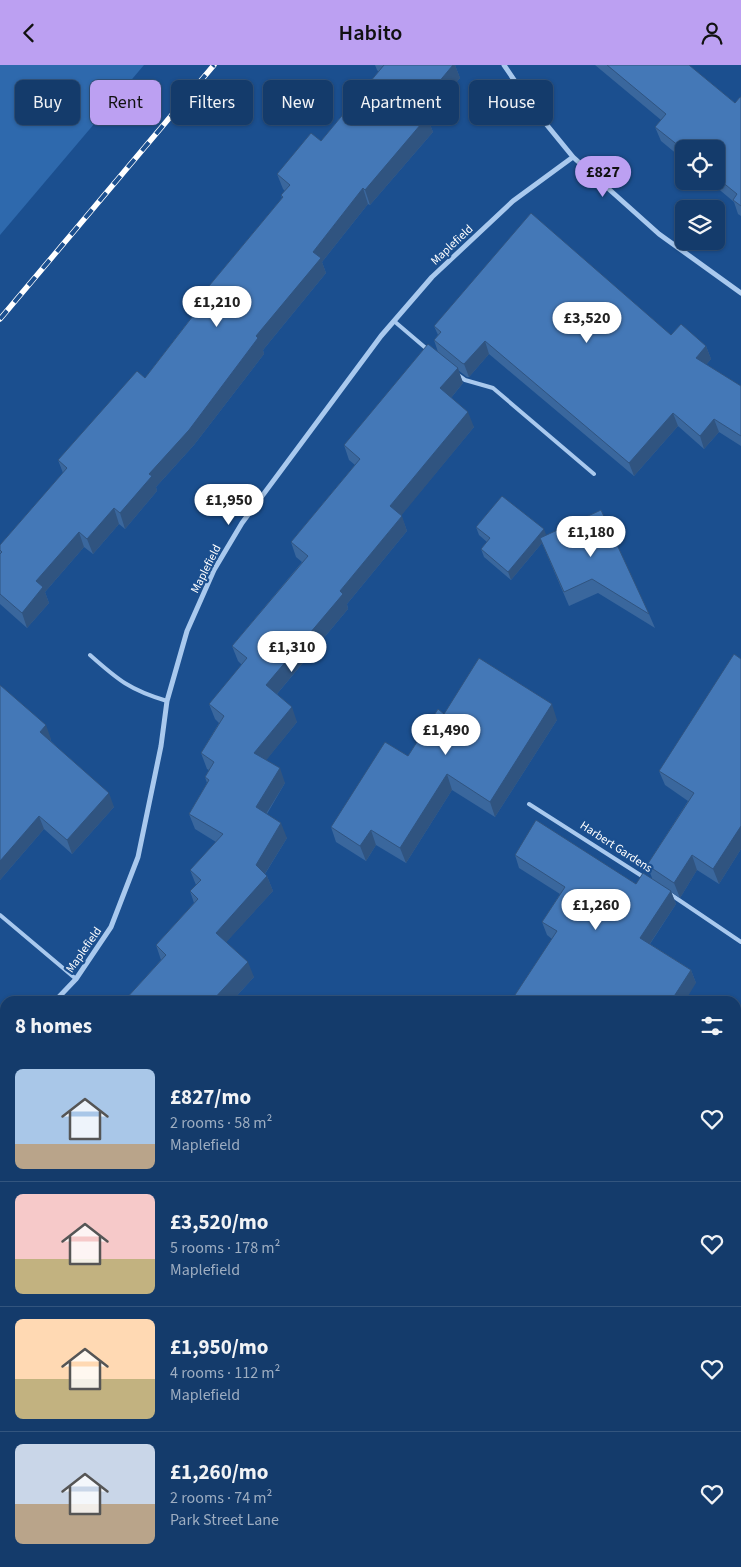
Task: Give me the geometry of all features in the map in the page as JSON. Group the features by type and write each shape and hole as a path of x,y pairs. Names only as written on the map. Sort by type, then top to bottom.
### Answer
{"street":[{"path":"504,65 534,108 573,157 660,234 741,293"},
{"name":"Maplefield","path":"60,996 76,979 111,927 138,857 162,746 167,701 187,631 214,570 242,523 394,321 432,277 513,201 573,157"}],"lane":[{"path":"394,321 430,352"},
{"path":"452,369 465,381 493,388 594,474"},
{"path":"90,655 119,681 140,693 167,701"},
{"name":"Harbert Gardens","path":"529,804 652,883"},
{"path":"668,893 741,942"},
{"path":"0,915 76,979"}],"shaded area":[{"path":"0,65 144,65 131,80 90,80 90,125 93,125 0,235"}],"building":[{"path":"384,65 453,65 440,80 372,80"},
{"path":"607,65 689,65 735,103 741,97 741,206 733,200 737,194 725,184 725,140 675,140 675,143 655,127 666,114"},
{"path":"343,114 343,125 420,125 365,190 363,188 313,252 321,258 256,336 258,338 189,430 149,474 152,476 120,513 114,508 87,539 79,532 36,581 43,587 22,613 0,594 0,554 2,552 0,545 67,468 58,460 137,371 145,378 213,290 209,286 283,197 281,195 290,185 277,174 311,133 321,141"},
{"path":"531,213 671,335 681,324 706,346 696,358 741,386 741,436 714,419 700,436 673,413 629,463 485,341 464,364 434,340 441,332 434,326"},
{"path":"428,344 458,368 440,388 468,412 390,506 402,516 340,591 343,594 266,685 292,707 254,753 280,768 256,807 281,823 256,865 267,876 216,933 248,962 217,996 129,996 166,955 156,945 198,899 190,891 201,880 190,870 223,834 189,814 209,780 205,777 214,762 201,753 224,716 209,704 247,658 232,646 308,556 291,542 360,459 344,445"},
{"path":"502,496 544,529 508,572 481,549 490,538 476,527"},
{"path":"601,510 649,614 592,579 564,592 540,538"},
{"path":"734,654 741,659 741,826 713,869 692,855 674,883 647,865 694,793 659,771"},
{"path":"479,658 552,704 490,802 447,774 400,848 371,830 360,846 331,827 385,742 408,756 438,709 444,714"},
{"path":"0,685 46,725 40,732 109,793 67,840 39,816 0,861"},
{"path":"536,820 636,884 643,873 671,891 640,938 691,970 674,996 514,996 557,931 542,922 565,887 515,855"}],"railway":[{"path":"0,319 214,65"}]}
